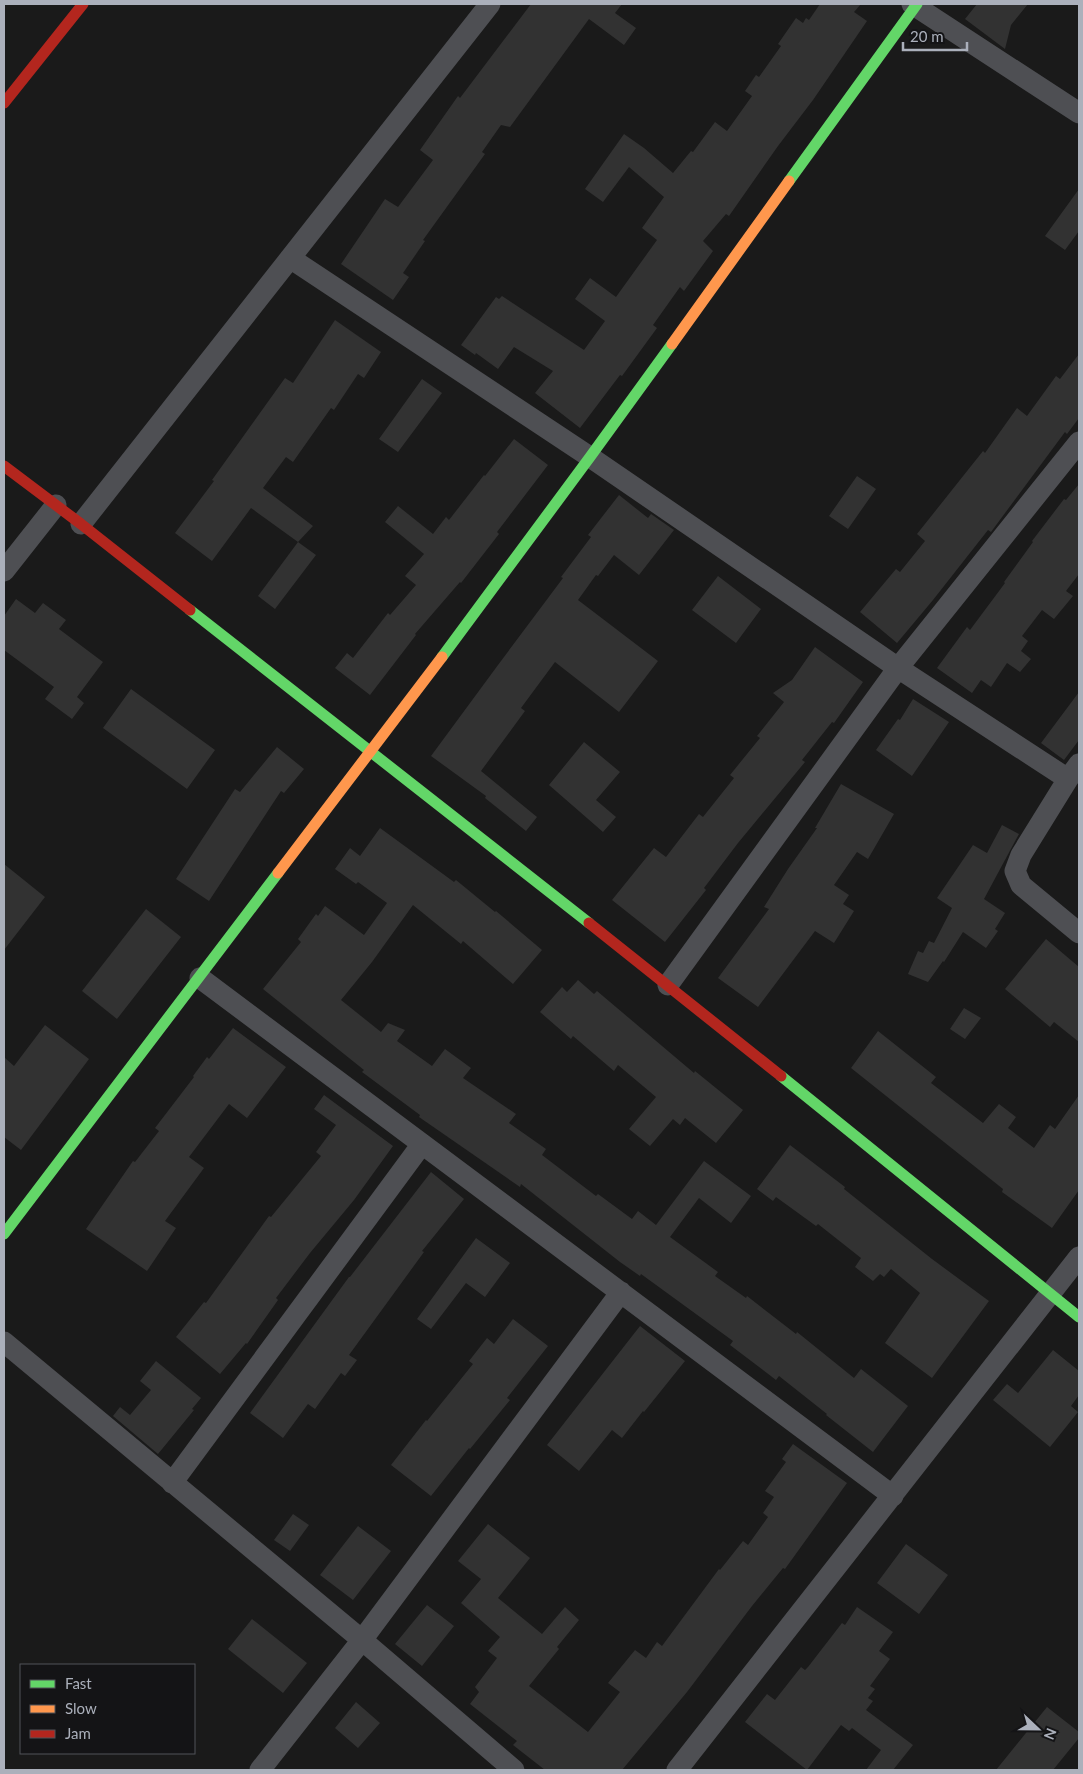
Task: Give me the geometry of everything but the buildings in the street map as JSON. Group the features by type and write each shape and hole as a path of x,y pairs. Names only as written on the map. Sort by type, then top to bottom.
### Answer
{"street":[{"path":"4,103 83,4"},
{"path":"81,524 490,4"},
{"path":"4,1234 370,753 590,457 914,4 1079,113"},
{"path":"290,258 590,457 898,668 1074,772 1021,855 1015,870 1020,885 1079,933"},
{"path":"668,985 898,668 1079,442"},
{"path":"4,466 81,524 370,753 668,985 1079,1317"},
{"path":"4,571 56,505"},
{"path":"200,978 894,1496"},
{"path":"172,1483 422,1144"},
{"path":"677,1770 894,1496 1079,1257"},
{"path":"260,1770 362,1640 621,1292"},
{"path":"4,1342 362,1640 514,1770"}],"traffic: fast":[{"path":"789,181 917,4"},
{"path":"442,657 672,344"},
{"path":"190,610 589,923"},
{"path":"4,1234 278,873"},
{"path":"781,1076 1079,1317"}],"traffic: slow":[{"path":"672,344 789,181"},
{"path":"278,873 442,657"}],"traffic: jam":[{"path":"4,103 83,4"},
{"path":"4,466 190,610"},
{"path":"589,923 781,1076"}]}
